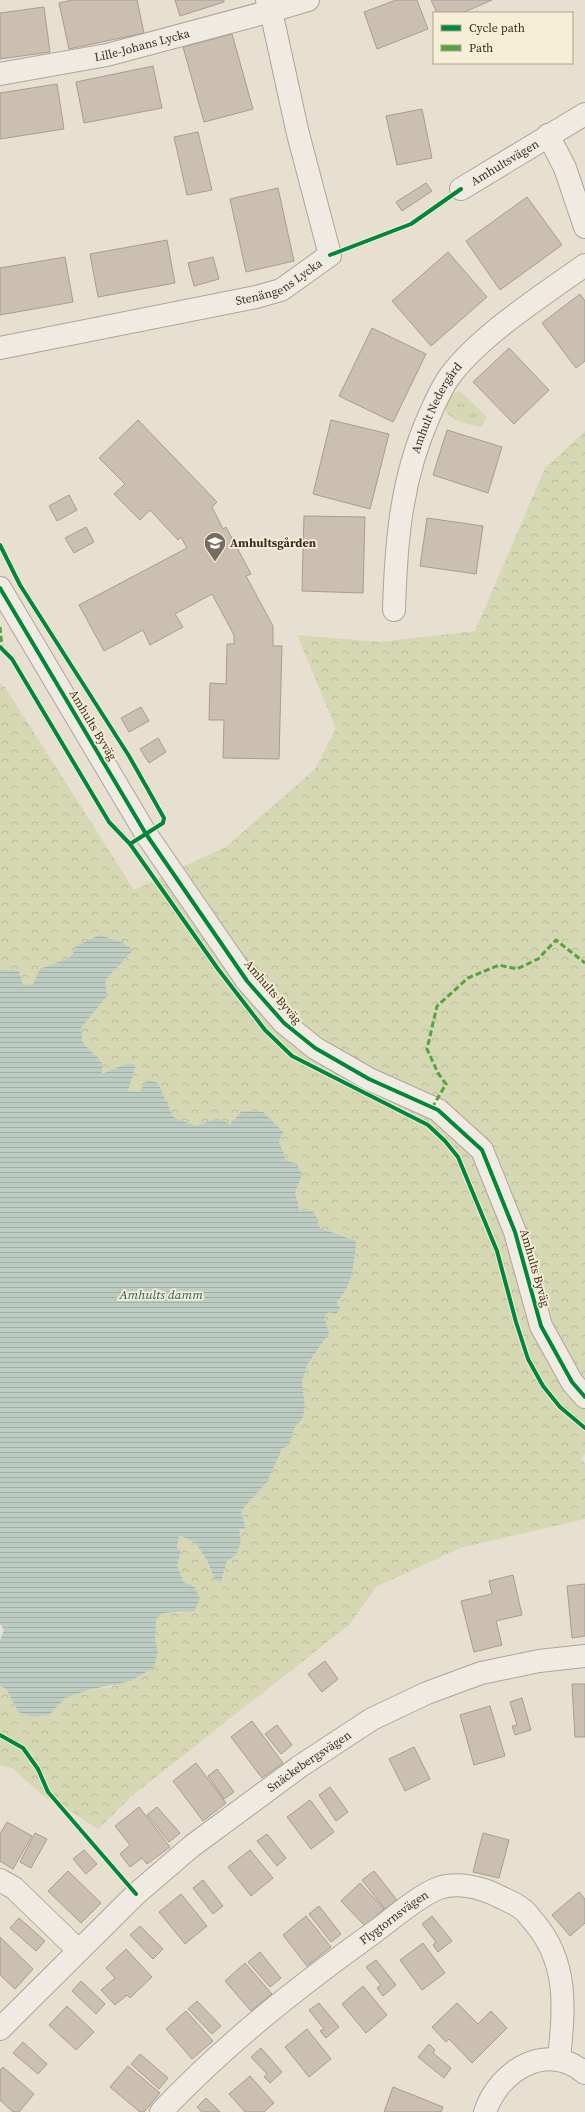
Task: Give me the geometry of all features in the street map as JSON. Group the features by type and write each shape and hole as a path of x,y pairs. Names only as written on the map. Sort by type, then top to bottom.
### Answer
{"street":[{"name":"Lille-Johans Lycka","path":"0,74 107,55 269,5 308,0"},
{"name":"Stenängens Lycka","path":"0,348 241,300 281,290 330,255 298,134 269,5"},
{"name":"Amhultsvägen","path":"461,189 585,114"},
{"name":"Amhultsvägen","path":"548,135 565,168 585,227"},
{"name":"Amhult Nedergård","path":"394,610 398,532 404,490 419,438 435,402 452,372 474,350 519,313 585,265"},
{"name":"Amhults Byväg","path":"0,588 146,834 247,981 284,1022 315,1048 369,1079 438,1110 482,1150 515,1232 541,1326 572,1382 585,1397"},
{"name":"Snäckebergsvägen","path":"4,2015 78,1950 136,1894 192,1846 299,1767 372,1719 427,1694 481,1673 539,1661 585,1656"},
{"path":"0,1880 14,1888 78,1950"},
{"name":"Flygtornsvägen","path":"162,2112 232,2043 299,1987 408,1908 439,1888 465,1885 492,1893 523,1909 542,1931 556,1958 563,1991 563,2018 559,2059"},
{"path":"485,2112 488,2103 497,2090 522,2066 546,2059 559,2059 577,2066 585,2073"}],"green space":[{"path":"460,391 487,417 481,427 460,422 447,413 445,409 448,400 454,393"},
{"path":"585,431 585,1454 580,1459 585,1463 585,1519 460,1548 376,1587 350,1624 133,1795 98,1829 63,1806 43,1796 12,1768 0,1765 0,1685 7,1690 18,1712 33,1717 49,1715 65,1698 88,1690 111,1687 158,1651 155,1639 155,1620 162,1613 181,1613 194,1586 184,1582 177,1566 181,1551 177,1550 179,1536 186,1538 198,1547 206,1559 215,1580 221,1582 227,1561 236,1555 239,1529 246,1528 241,1511 267,1482 282,1449 289,1445 295,1427 303,1418 305,1406 302,1382 307,1365 329,1333 323,1315 343,1295 320,1228 300,1212 295,1193 302,1174 287,1161 279,1142 283,1132 230,1124 217,1118 196,1126 173,1117 158,1083 140,1092 128,1091 136,1066 128,1063 102,1075 102,1063 83,1043 81,1028 107,996 105,980 132,950 71,957 40,969 33,984 23,985 19,971 0,969 0,683 5,687 134,890 227,846 315,769 336,728 297,635 380,642 475,631 545,468"}],"water":[{"name":"Amhults damm","path":"100,935 123,943 133,950 105,980 107,996 81,1028 83,1043 102,1063 102,1074 128,1063 136,1065 128,1091 140,1092 147,1080 158,1083 173,1117 196,1126 217,1118 230,1124 242,1111 263,1112 283,1132 279,1142 287,1161 295,1163 302,1174 295,1193 300,1212 313,1210 320,1228 356,1241 350,1281 337,1302 340,1309 336,1314 329,1312 324,1315 329,1333 307,1365 302,1382 305,1406 303,1418 295,1427 289,1445 282,1449 267,1482 241,1511 246,1529 239,1529 241,1541 236,1555 227,1561 221,1582 215,1580 206,1559 198,1547 186,1538 179,1536 177,1549 181,1551 177,1566 184,1582 194,1586 200,1599 194,1611 162,1613 156,1620 155,1639 158,1651 154,1667 131,1681 88,1690 65,1698 49,1715 33,1717 18,1712 7,1690 0,1685 0,1640 4,1630 0,1623 0,969 19,971 23,985 33,984 40,969 71,957 76,946"}],"building":[{"path":"72,0 137,0 144,33 69,49 59,3"},
{"path":"175,0 224,0 224,2 180,16"},
{"path":"396,0 417,0 428,29 377,49 364,12"},
{"path":"431,0 492,0 464,12 437,12"},
{"path":"44,7 50,52 0,59 0,13"},
{"path":"232,34 253,109 204,122 183,47"},
{"path":"153,66 162,108 84,123 76,82"},
{"path":"57,84 64,129 0,139 0,93"},
{"path":"422,109 432,158 397,165 386,116"},
{"path":"198,132 212,190 187,195 174,137"},
{"path":"426,183 432,191 402,211 396,202"},
{"path":"278,188 294,261 246,272 230,199"},
{"path":"527,197 562,245 500,290 466,241"},
{"path":"167,240 175,283 98,297 90,254"},
{"path":"448,252 487,297 431,346 392,301"},
{"path":"65,257 73,302 0,315 0,268"},
{"path":"213,257 219,279 194,286 188,263"},
{"path":"580,294 585,301 585,361 576,368 542,323"},
{"path":"372,328 426,354 393,422 339,396"},
{"path":"509,348 549,390 514,424 473,382"},
{"path":"138,420 217,502 212,507 223,529 226,527 251,574 246,576 273,626 273,646 282,646 279,759 223,758 224,720 209,720 210,683 226,684 227,644 234,644 234,635 212,594 175,614 183,627 150,645 143,630 104,651 79,605 187,548 181,537 178,540 150,510 140,520 114,494 125,484 99,458"},
{"path":"331,420 389,434 370,509 313,494"},
{"path":"447,430 502,447 488,493 433,475"},
{"path":"69,495 77,510 57,521 49,506"},
{"path":"304,516 365,517 363,593 302,591"},
{"path":"427,518 483,526 476,574 420,566"},
{"path":"86,527 94,542 74,553 65,538"},
{"path":"141,707 149,721 129,732 121,718"},
{"path":"158,738 166,752 149,763 140,749"},
{"path":"513,1575 522,1615 496,1621 502,1645 474,1652 461,1601 492,1594 489,1581"},
{"path":"585,1584 585,1636 572,1638 567,1586"},
{"path":"325,1661 338,1679 322,1692 308,1674"},
{"path":"572,1684 585,1684 585,1737 575,1737"},
{"path":"522,1698 531,1730 515,1735 512,1726 517,1725 510,1702"},
{"path":"490,1706 505,1756 474,1765 460,1715"},
{"path":"252,1721 283,1763 262,1778 231,1737"},
{"path":"277,1725 292,1745 281,1754 265,1734"},
{"path":"414,1747 430,1779 405,1791 389,1759"},
{"path":"196,1763 226,1803 203,1821 173,1781"},
{"path":"217,1769 234,1792 224,1799 208,1776"},
{"path":"330,1787 348,1812 336,1821 319,1795"},
{"path":"310,1800 334,1832 311,1849 287,1817"},
{"path":"139,1807 170,1847 147,1864 142,1858 130,1867 120,1854 130,1845 115,1826"},
{"path":"157,1807 180,1833 169,1842 147,1815"},
{"path":"7,1822 32,1836 13,1869 0,1861 0,1834"},
{"path":"35,1833 47,1839 31,1868 20,1862"},
{"path":"483,1833 509,1840 499,1878 473,1872"},
{"path":"267,1834 286,1858 277,1866 257,1841"},
{"path":"84,1850 97,1864 86,1874 73,1859"},
{"path":"250,1850 273,1878 251,1896 228,1867"},
{"path":"68,1871 101,1903 81,1923 48,1891"},
{"path":"374,1871 397,1900 385,1909 362,1880"},
{"path":"203,1880 223,1906 213,1914 193,1888"},
{"path":"360,1883 384,1909 365,1926 341,1901"},
{"path":"579,1892 585,1899 585,1923 570,1936 552,1915"},
{"path":"181,1894 207,1926 185,1944 159,1912"},
{"path":"319,1906 341,1934 331,1942 309,1914"},
{"path":"306,1916 331,1947 307,1966 283,1935"},
{"path":"432,1916 452,1941 438,1952 433,1945 436,1942 422,1924"},
{"path":"19,1918 45,1941 36,1951 10,1928"},
{"path":"140,1926 163,1949 153,1959 130,1935"},
{"path":"0,1937 33,1969 15,1989 0,1975"},
{"path":"423,1943 445,1973 422,1990 400,1960"},
{"path":"126,1949 152,1977 130,1998 127,1995 115,2005 101,1990 115,1978 106,1968"},
{"path":"260,1952 281,1978 270,1987 248,1962"},
{"path":"376,1960 396,1985 383,1996 377,1988 381,1985 366,1967"},
{"path":"245,1963 272,1994 251,2011 225,1981"},
{"path":"81,1981 105,2004 96,2014 72,1991"},
{"path":"363,1986 387,2015 366,2033 342,2004"},
{"path":"197,2001 221,2026 212,2034 188,2009"},
{"path":"319,2003 339,2027 326,2038 320,2031 324,2029 309,2010"},
{"path":"457,2003 478,2024 491,2011 507,2028 472,2063 449,2039 446,2042 432,2027"},
{"path":"67,2006 94,2032 76,2050 49,2025"},
{"path":"186,2011 213,2041 192,2059 166,2029"},
{"path":"307,2029 331,2059 309,2077 285,2047"},
{"path":"23,2042 47,2064 38,2074 13,2053"},
{"path":"429,2044 435,2050 433,2053 451,2068 444,2078 418,2057"},
{"path":"261,2048 282,2072 270,2083 264,2077 267,2074 251,2057"},
{"path":"140,2054 168,2078 159,2089 131,2064"},
{"path":"128,2066 160,2093 144,2112 140,2112 110,2087"},
{"path":"3,2067 34,2094 19,2112 13,2112 0,2100 0,2070"},
{"path":"250,2076 274,2103 264,2112 245,2112 229,2094"},
{"path":"393,2087 443,2107 441,2112 384,2112"},
{"path":"206,2098 220,2112 202,2112 197,2107"}],"marked path":[{"path":"0,627 2,647"},
{"path":"432,1108 446,1084 438,1073 427,1049 437,1006 468,978 499,965 517,969 538,959 556,940 585,963"}],"cycle path":[{"path":"330,255 411,224 461,189"},
{"path":"0,545 20,585 129,756 164,818 163,823 130,844"},
{"path":"0,588 146,834 247,981 284,1023 315,1048 369,1079 438,1110 482,1150 515,1232 541,1326 572,1382 585,1397"},
{"path":"0,647 12,659 109,822 130,844 218,969 265,1030 292,1056 428,1125 445,1141 458,1157 497,1251 516,1322 528,1359 543,1386 560,1407 585,1428"},
{"path":"0,1735 23,1748 38,1769 48,1792 136,1894"}],"place":[{"name":"Amhultsgården","path":"215,562"}]}
